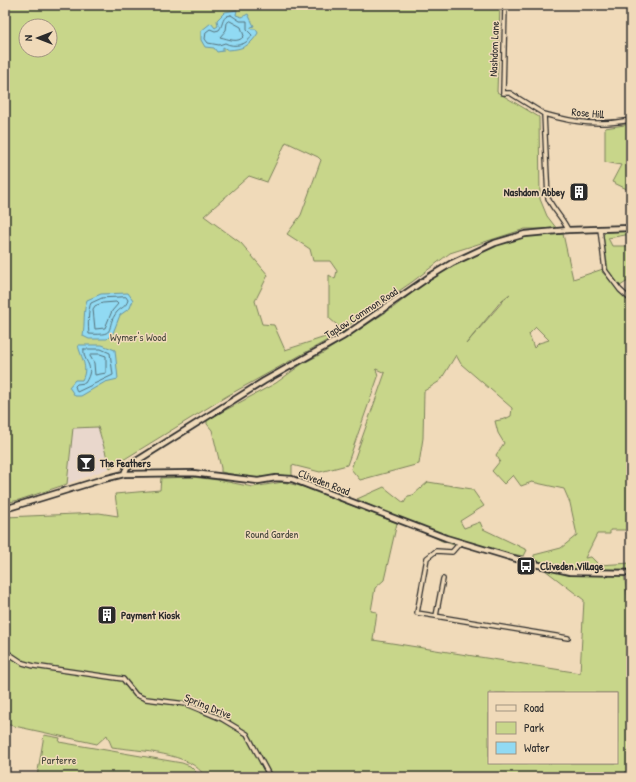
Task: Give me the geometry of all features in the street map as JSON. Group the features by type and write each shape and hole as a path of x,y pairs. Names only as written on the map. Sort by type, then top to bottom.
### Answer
{"street":[{"name":"Nashdom Lane","path":"505,5 503,93 510,93 544,114"},
{"name":"Rose Hill","path":"544,114 576,123 610,124 631,120"},
{"path":"544,114 548,198 553,209 565,222 568,230"},
{"name":"Taplow Common Road","path":"124,474 127,467 170,439 264,381 344,336 428,277 452,263 510,237 525,234 568,230 631,228"},
{"path":"600,229 605,270 620,290 631,300"},
{"name":"Cliveden Road","path":"5,509 124,474 194,472 258,481 276,478 292,479 460,543 530,563 570,572 631,573"},
{"path":"460,543 452,552 436,551 431,554 425,562 417,613 568,638"},
{"path":"436,616 443,579"},
{"name":"Spring Drive","path":"5,651 23,663 34,666 123,679 136,695 146,699 186,704 222,719 247,734 270,777"}],"shaded area":[{"path":"98,427 110,468 67,484 73,428"}],"green space":[{"name":"Wymer's Wood","path":"5,5 500,5 497,92 539,117 540,199 547,216 557,229 525,229 450,253 412,282 351,324 344,331 227,396 110,468 98,427 73,428 67,484 19,500 5,503","holes":["286,142 318,157 321,160 301,215 287,234 310,249 313,261 330,261 337,271 335,279 329,275 329,318 344,331 285,350 274,325 262,324 255,301 268,275 241,243 204,216 249,176 267,182"]},
{"path":"631,124 631,191 612,182 621,165 605,162 605,128"},
{"path":"631,231 631,234 608,238 612,246 631,246 631,279 620,286 608,270 603,235 606,232"},
{"path":"563,234 573,279 603,269 602,272 631,302 631,530 610,530 610,534 597,534 585,558 591,557 599,565 631,563 631,569 571,570 536,561 534,555 561,548 577,535 570,503 564,489 532,482 521,486 513,475 504,484 492,471 500,461 496,455 504,443 498,433 495,421 511,416 512,408 461,364 456,355 440,381 424,391 423,438 419,464 360,480 351,469 385,373 376,369 378,377 347,465 320,472 292,465 292,477 282,476 253,478 221,472 212,430 207,424 207,420 276,383 302,364 323,353 394,307 436,274 457,262 503,243 525,236","holes":["510,294 503,301 466,344 502,300","536,327 549,340 539,343 534,348 529,334"]},
{"name":"Round Garden","path":"192,477 218,480 253,487 283,482 304,487 397,523 384,580 375,588 371,611 377,612 373,640 580,673 584,600 545,570 571,575 624,575 628,599 631,599 631,777 205,777 189,762 177,758 163,754 112,747 107,735 97,744 5,724 5,517 99,513 118,516 115,494 160,490 161,478"},
{"path":"428,482 472,489 484,506 460,521 464,528 480,522 483,529 527,550 524,556 454,545 442,541 357,499 384,487 404,503 408,496 413,495"},
{"name":"Parterre","path":"44,735 60,738 59,742 182,763 190,766 201,777 37,777"}],"water":[{"path":"237,10 236,15 242,17 248,14 254,26 251,27 251,29 256,29 258,33 252,41 242,48 228,50 223,47 223,51 217,52 214,48 205,47 201,40 201,31 211,23 215,28 218,26 217,20 225,12"},
{"path":"128,293 133,300 130,308 120,315 113,333 107,339 89,339 83,336 87,300 101,294"},
{"path":"78,345 102,345 115,350 118,379 105,382 81,396 75,396 69,387 75,380 82,380 85,371 84,362"}],"place":[{"name":"Nashdom Abbey","path":"579,192"},
{"name":"The Feathers","path":"86,463"},
{"name":"Cliveden Village","path":"526,566"},
{"name":"Payment Kiosk","path":"107,615"}]}
